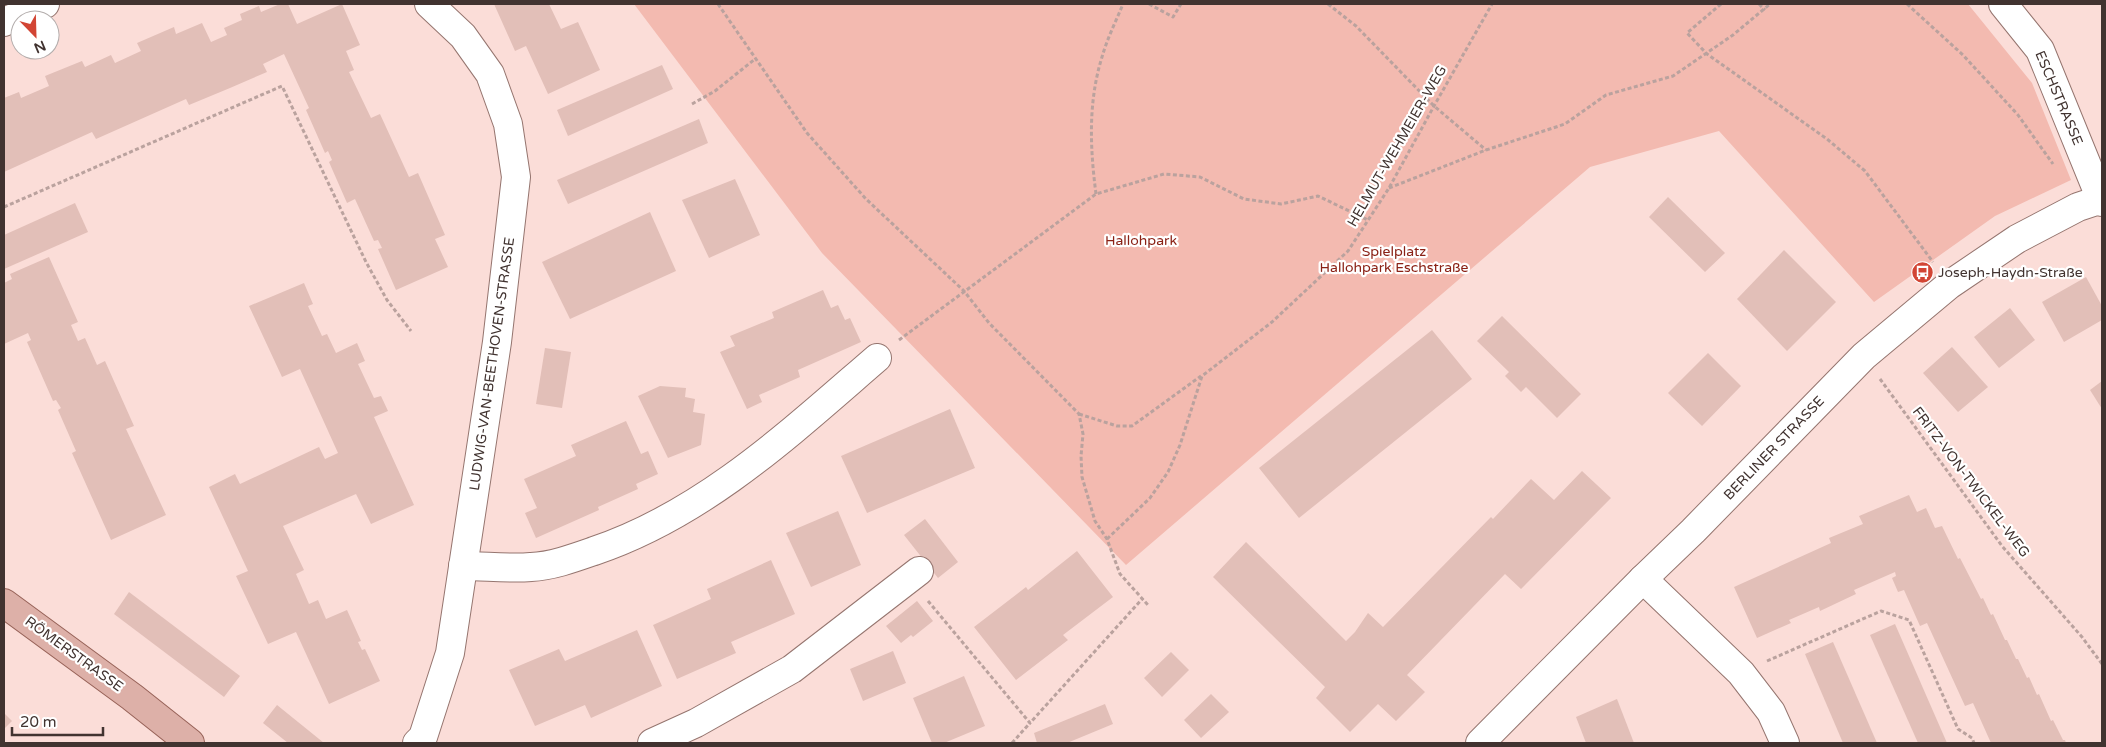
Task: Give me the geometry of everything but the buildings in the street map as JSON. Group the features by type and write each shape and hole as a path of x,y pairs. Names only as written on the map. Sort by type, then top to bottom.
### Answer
{"main road":[{"name":"RÖMERSTRASSE","path":"4,603 132,697 190,743"}],"street":[{"path":"4,22 45,4"},
{"name":"LUDWIG-VAN-BEETHOVEN-STRASSE","path":"428,741 450,653 505,282 516,178 508,124 490,74 463,36 430,4"},
{"name":"ESCHSTRASSE","path":"2003,4 2040,50 2102,200"},
{"name":"BERLINER STRASSE","path":"1480,743 1693,531 1864,356 1949,285 2017,239 2078,207 2102,200"},
{"path":"463,566 532,568 569,560 613,545 664,522 738,475 877,358"},
{"path":"652,743 696,723 792,670 914,576"},
{"path":"1643,579 1741,673 1771,712 1785,743"}],"path":[{"path":"718,4 806,133 866,199 964,291 989,324 1079,414 1083,434 1080,456 1082,477 1095,521 1107,539 1120,574 1148,605"},
{"path":"1096,194 1091,157 1091,109 1101,58 1123,4"},
{"path":"1149,4 1173,16 1181,4"},
{"path":"1328,4 1356,26 1434,106 1486,150"},
{"name":"HELMUT-WEHMEIER-WEG","path":"1079,414 1117,426 1132,426 1202,376 1272,322 1348,251 1389,188 1492,4"},
{"path":"1720,4 1687,33 1707,54 1827,139 1864,171 1914,235 1949,285"},
{"path":"1759,4 1765,10"},
{"path":"1389,188 1486,150 1565,124 1606,95 1673,76 1707,54 1765,10 1770,4"},
{"path":"1907,4 1962,55 2018,115 2054,166"},
{"path":"692,104 715,90 755,59"},
{"path":"4,207 282,86 366,262 387,300 411,331"},
{"path":"877,358 1096,194 1164,174 1200,177 1244,199 1281,204 1318,196 1368,220"},
{"name":"FRITZ-VON-TWICKEL-WEG","path":"1864,356 2002,546 2082,637 2102,664"},
{"path":"1107,539 1150,498 1168,472 1180,445 1202,376"},
{"path":"914,576 1030,723"},
{"path":"1012,743 1143,598"},
{"path":"1741,673 1881,611 1909,620 1958,729 1972,738 1974,743"}],"green space":[{"name":"Hallohpark","path":"634,4 1968,4 2032,83 2071,180 1995,216 1874,302 1719,131 1590,167 1126,565 822,253"}],"place":[{"name":"Joseph-Haydn-Straße","path":"1922,272"}],"park label":[{"name":"Spielplatz Hallohpark Eschstraße","path":"1394,260"}]}
